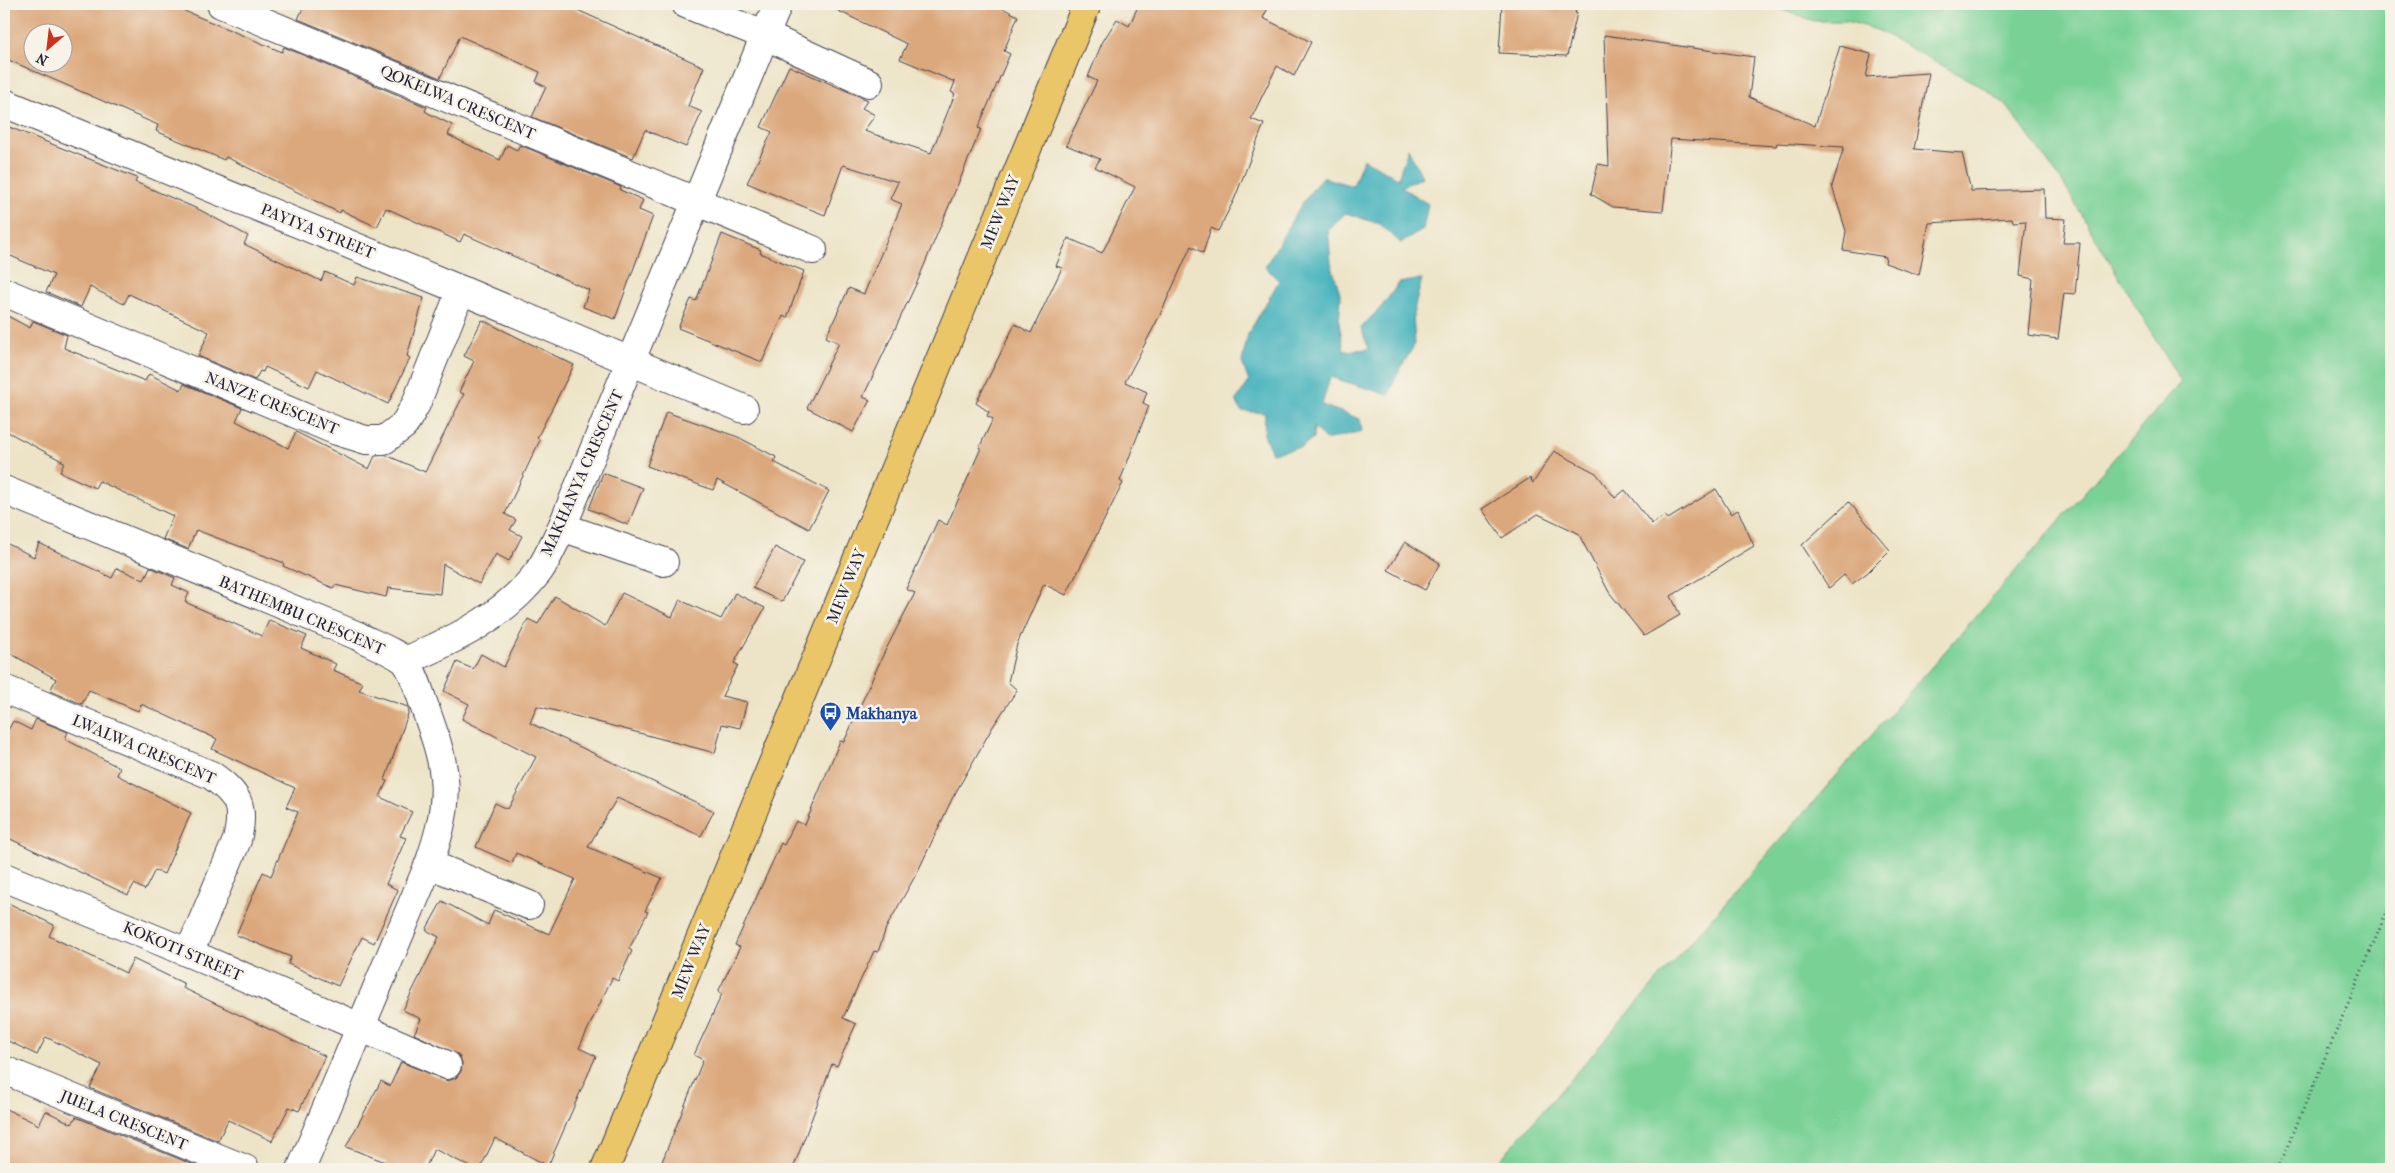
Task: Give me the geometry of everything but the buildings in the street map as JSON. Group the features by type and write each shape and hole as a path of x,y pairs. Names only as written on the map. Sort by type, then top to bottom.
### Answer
{"main road":[{"name":"MEW WAY","path":"605,1169 1087,4"}],"street":[{"name":"QOKELWA CRESCENT","path":"221,4 696,201"},
{"path":"686,4 764,35 869,82"},
{"name":"MAKHANYA CRESCENT","path":"405,661 475,629 507,606 539,570 562,527 778,4"},
{"name":"PAYIYA STREET","path":"4,103 461,290 630,362"},
{"path":"696,201 813,250"},
{"name":"NANZE CRESCENT","path":"4,292 337,431 366,440 384,440 404,426 416,404 461,290"},
{"path":"630,362 744,409"},
{"name":"BATHEMBU CRESCENT","path":"4,490 358,636 405,661 440,748 447,793 442,829 301,1169"},
{"path":"562,527 664,562"},
{"name":"LWALWA CRESCENT","path":"4,690 211,775 230,788 240,805 242,820 237,840 189,953"},
{"path":"429,864 529,905"},
{"name":"KOKOTI STREET","path":"4,877 189,953 361,1028"},
{"path":"361,1028 447,1065"},
{"name":"JUELA CRESCENT","path":"4,1070 245,1169"}],"path":[{"path":"2278,1169 2391,902"}],"green space":[{"path":"1770,4 2391,4 2391,1169 1492,1169 2181,382 2063,183 2007,106 1984,88 1877,30 1847,21 1814,21"}],"water":[{"path":"1408,148 1422,177 1401,187 1428,204 1423,230 1401,243 1379,224 1346,213 1328,229 1331,263 1341,297 1339,322 1344,351 1369,349 1361,328 1382,306 1399,283 1422,279 1413,314 1415,344 1395,378 1389,395 1330,377 1322,405 1360,419 1362,431 1325,440 1314,427 1313,438 1302,447 1272,453 1264,435 1265,413 1241,411 1236,400 1249,382 1242,362 1248,334 1279,281 1265,267 1301,205 1322,177 1353,186 1363,159 1398,178"}],"place":[{"name":"Makhanya","path":"830,732"}]}
